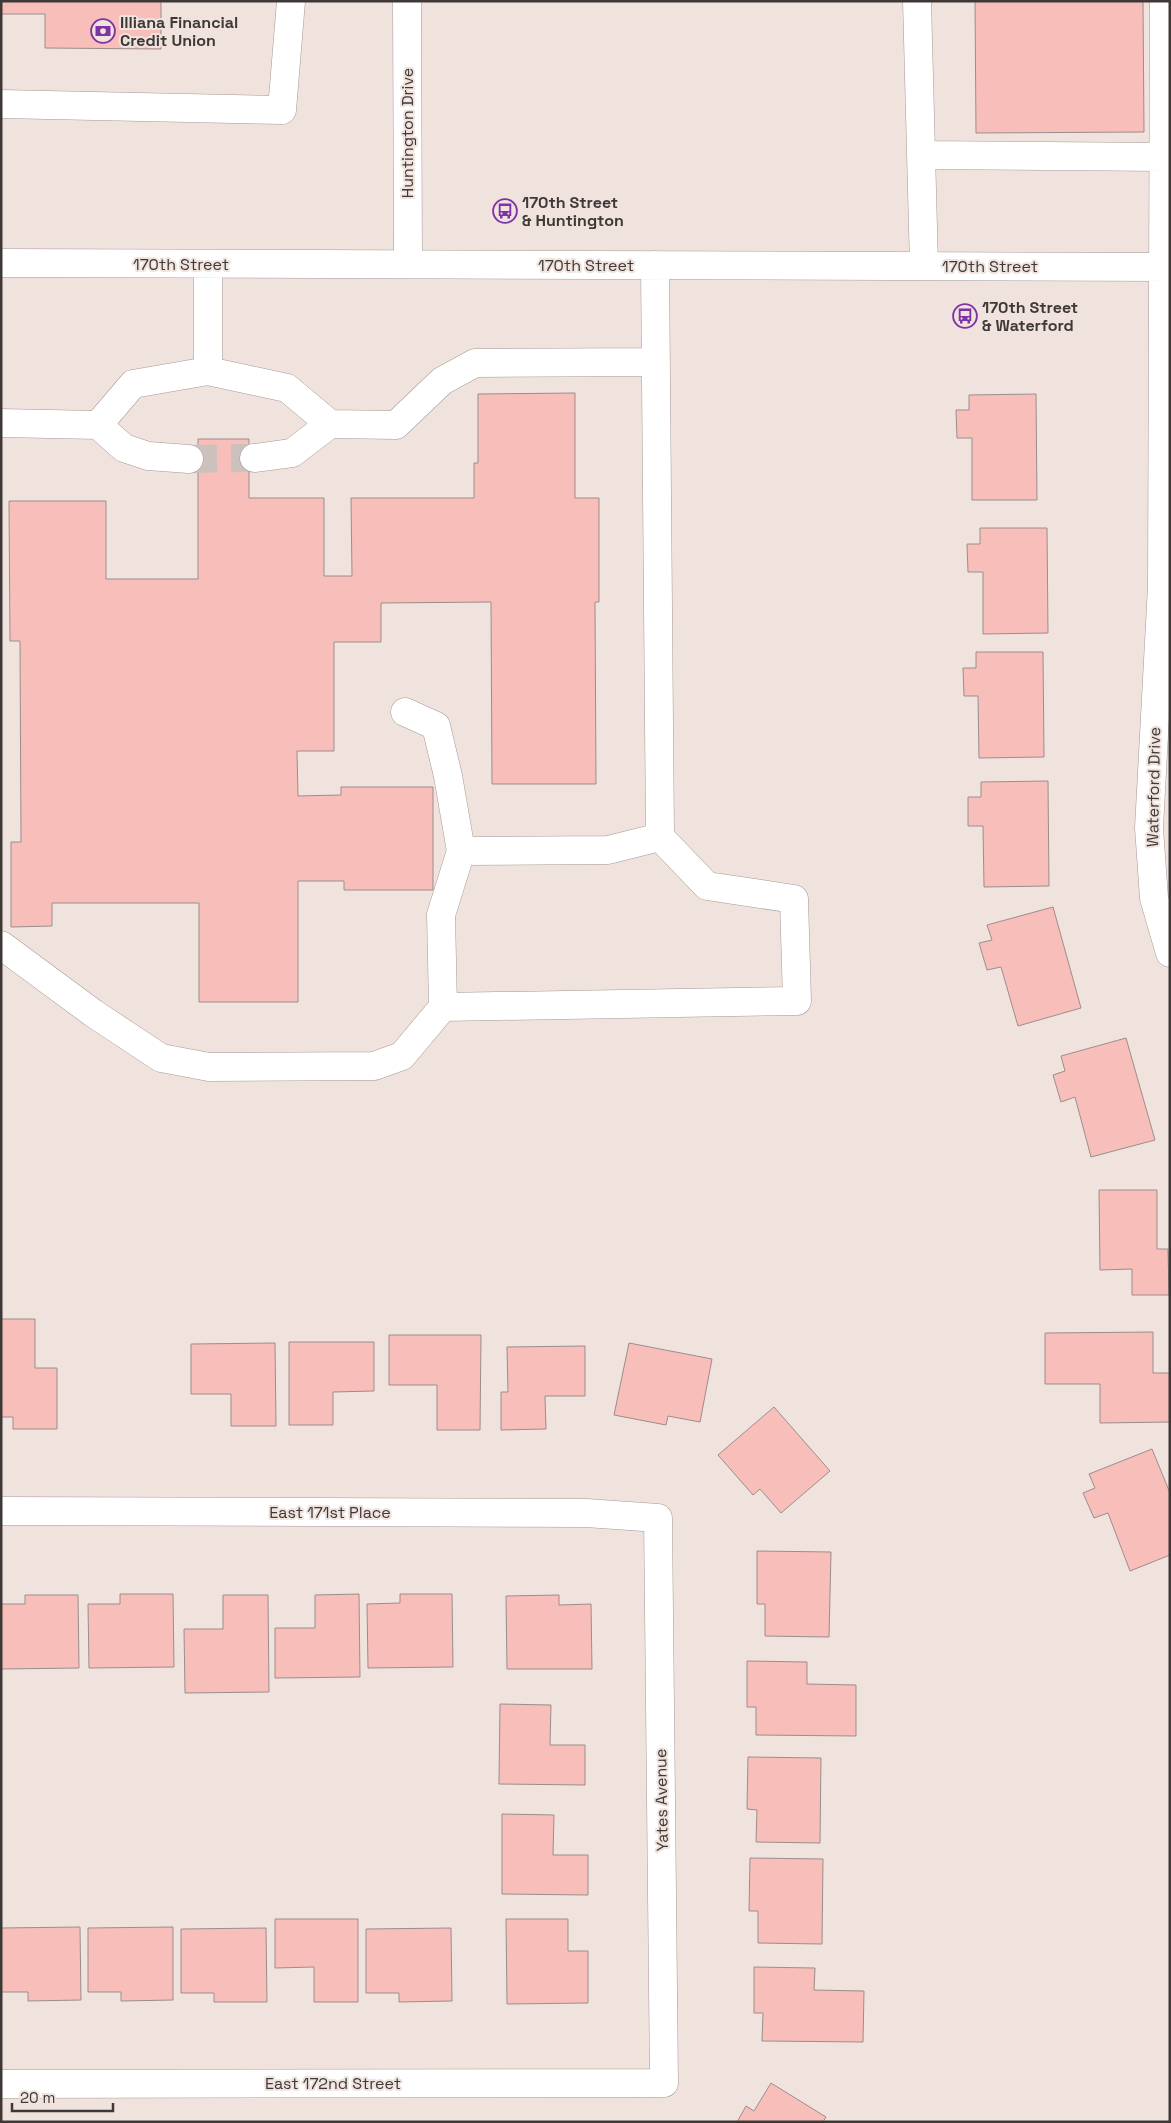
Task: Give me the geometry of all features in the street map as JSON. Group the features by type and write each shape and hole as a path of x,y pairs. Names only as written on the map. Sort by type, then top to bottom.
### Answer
{"street":[{"path":"1,104 282,110 290,1"},
{"name":"Huntington Drive","path":"407,1 408,264"},
{"path":"917,1 924,266"},
{"name":"Waterford Drive","path":"1164,1 1167,111 1164,157 1166,267 1162,586 1165,620 1149,828 1154,898 1170,953"},
{"path":"921,156 1164,157"},
{"name":"170th Street","path":"1,263 1166,267"},
{"path":"208,264 208,372"},
{"path":"443,1007 797,1001 794,899 707,886 660,837 655,265"},
{"path":"254,458 292,453 330,424 396,424 442,381 475,363 656,362"},
{"path":"98,424 133,384 208,372 287,388 330,424"},
{"path":"1,424 98,424 124,448 148,456 189,459"},
{"path":"1,945 93,1013 161,1058 208,1067 374,1066 402,1056 443,1007 441,915 461,851 448,776 436,726 405,712"},
{"path":"461,851 608,850 660,837"},
{"name":"East 171st Place","path":"1,1511 586,1512 658,1518"},
{"name":"Yates Avenue","path":"658,1518 664,2083"},
{"name":"East 172nd Street","path":"1,2084 664,2083"}],"building":[{"name":"Illiana Financial Credit Union","path":"1,1 161,1 161,49 45,48 45,14 1,14"},
{"path":"975,1 1143,1 1144,132 976,133"},
{"path":"575,393 575,498 599,498 599,602 595,602 596,784 492,784 491,602 381,603 381,642 334,642 334,751 297,751 298,796 341,795 341,787 433,787 433,890 344,890 344,881 298,881 298,1002 199,1002 199,903 52,903 52,926 11,927 11,842 21,842 20,641 10,641 9,501 106,501 106,579 198,579 198,439 249,439 249,498 324,498 324,576 352,576 351,498 474,498 474,463 478,463 478,394"},
{"path":"1036,394 1037,500 972,500 972,438 957,438 956,410 969,410 969,395"},
{"path":"980,528 1047,528 1048,633 983,634 983,572 968,572 967,544 980,544"},
{"path":"976,652 1043,652 1044,757 979,758 978,696 964,696 963,668 976,668"},
{"path":"1048,781 1049,886 984,887 983,826 968,826 968,797 981,797 981,782"},
{"path":"1053,907 1081,1008 1018,1026 1001,967 987,970 979,943 992,940 987,925"},
{"path":"1126,1038 1155,1140 1091,1157 1075,1097 1061,1102 1053,1075 1065,1071 1061,1056"},
{"path":"1099,1190 1157,1190 1157,1249 1168,1249 1169,1295 1132,1295 1132,1269 1100,1270"},
{"path":"1,1319 35,1319 35,1368 57,1368 57,1429 13,1429 13,1417 1,1417"},
{"path":"1153,1332 1153,1373 1170,1373 1170,1422 1100,1423 1100,1384 1045,1384 1045,1333"},
{"path":"389,1335 481,1335 480,1430 437,1430 437,1385 389,1385"},
{"path":"289,1342 374,1342 374,1391 333,1392 333,1425 289,1425"},
{"path":"275,1343 276,1426 231,1426 231,1394 191,1394 191,1344"},
{"path":"629,1343 712,1359 700,1422 668,1416 666,1425 614,1415"},
{"path":"585,1346 585,1396 545,1396 546,1429 501,1430 501,1392 508,1392 507,1347"},
{"path":"774,1407 830,1471 781,1513 760,1489 753,1495 718,1455"},
{"path":"1152,1449 1170,1493 1170,1555 1130,1571 1108,1513 1094,1518 1083,1493 1095,1488 1089,1474"},
{"path":"757,1551 831,1552 829,1637 765,1636 765,1604 757,1604"},
{"path":"120,1594 173,1594 174,1667 89,1668 88,1604 120,1604"},
{"path":"359,1594 360,1677 275,1678 275,1628 315,1628 315,1595"},
{"path":"400,1594 452,1594 453,1667 368,1668 367,1604 400,1603"},
{"path":"25,1595 78,1595 79,1668 1,1669 1,1604 25,1604"},
{"path":"223,1595 268,1595 269,1692 185,1693 184,1629 223,1629"},
{"path":"559,1595 559,1605 591,1604 592,1669 507,1669 506,1596"},
{"path":"747,1661 807,1662 807,1684 856,1685 856,1736 756,1735 756,1707 747,1707"},
{"path":"500,1704 551,1705 550,1745 585,1745 585,1785 499,1784"},
{"path":"748,1757 821,1758 820,1843 756,1842 757,1810 747,1809"},
{"path":"502,1814 554,1815 553,1855 588,1855 588,1895 502,1894"},
{"path":"750,1858 823,1859 822,1944 758,1943 758,1911 749,1911"},
{"path":"275,1919 358,1919 358,2002 314,2002 314,1967 275,1968"},
{"path":"506,1919 568,1919 568,1951 588,1951 588,2003 507,2004"},
{"path":"80,1927 81,2000 28,2001 28,1992 1,1992 1,1928"},
{"path":"173,1927 173,2000 121,2001 121,1992 88,1992 88,1928"},
{"path":"266,1928 267,2002 214,2002 214,1993 181,1993 181,1929"},
{"path":"451,1928 452,2001 399,2002 399,1993 366,1993 366,1929"},
{"path":"754,1967 815,1968 814,1990 864,1991 863,2042 762,2041 763,2013 754,2013"},
{"path":"771,2083 826,2117 823,2122 737,2122 746,2106 754,2111"}],"tunnel":[{"path":"189,459 254,458"}],"place":[{"name":"Illiana Financial Credit Union","path":"103,31"},
{"name":"170th Street & Huntington","path":"505,211"},
{"name":"170th Street & Waterford","path":"965,316"}]}
